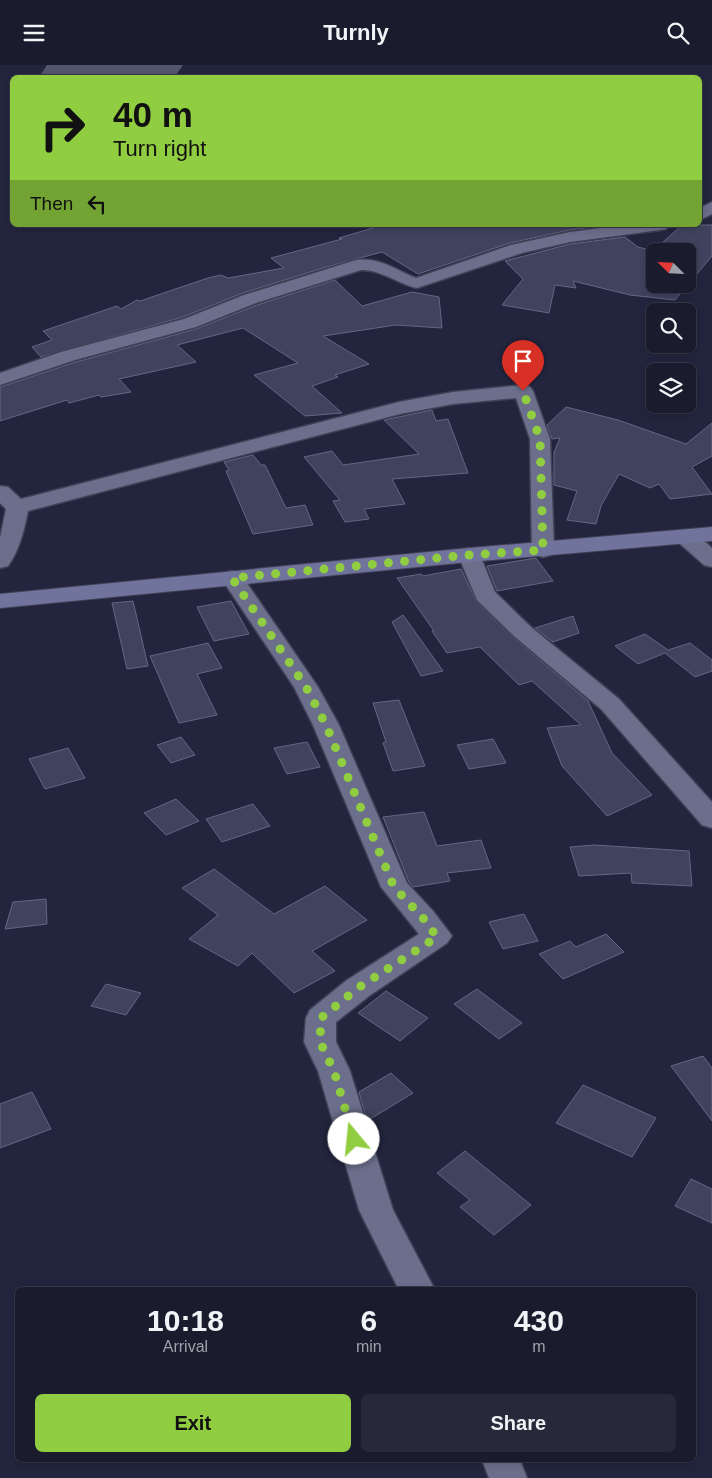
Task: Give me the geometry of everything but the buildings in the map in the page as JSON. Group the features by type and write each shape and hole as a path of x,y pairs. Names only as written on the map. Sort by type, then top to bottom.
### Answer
{"main road":[{"path":"0,601 469,555 712,534"}],"street":[{"path":"702,214 709,211 712,207"},
{"path":"0,379 68,356 190,323 250,299 366,263 378,265 407,281 417,283 517,249 570,237 645,227"},
{"path":"17,507 399,408 453,398 523,391 540,439 543,550"},
{"path":"0,492 17,507"},
{"path":"0,561 11,538 17,507"},
{"path":"686,537 712,560"},
{"path":"469,555 486,595 523,632 610,704 712,819"},
{"path":"232,578 306,687 326,725 394,887 423,918 437,937 358,988 321,1018 320,1042 334,1071 376,1210 415,1287"},
{"path":"502,1462 508,1478"}],"runway":[{"path":"94,75 137,65"}],"route":[{"path":"354,1139 334,1071 320,1042 321,1018 358,988 437,937 423,918 394,887 326,725 306,687 232,578 469,555 543,550 540,439 523,391"}]}
